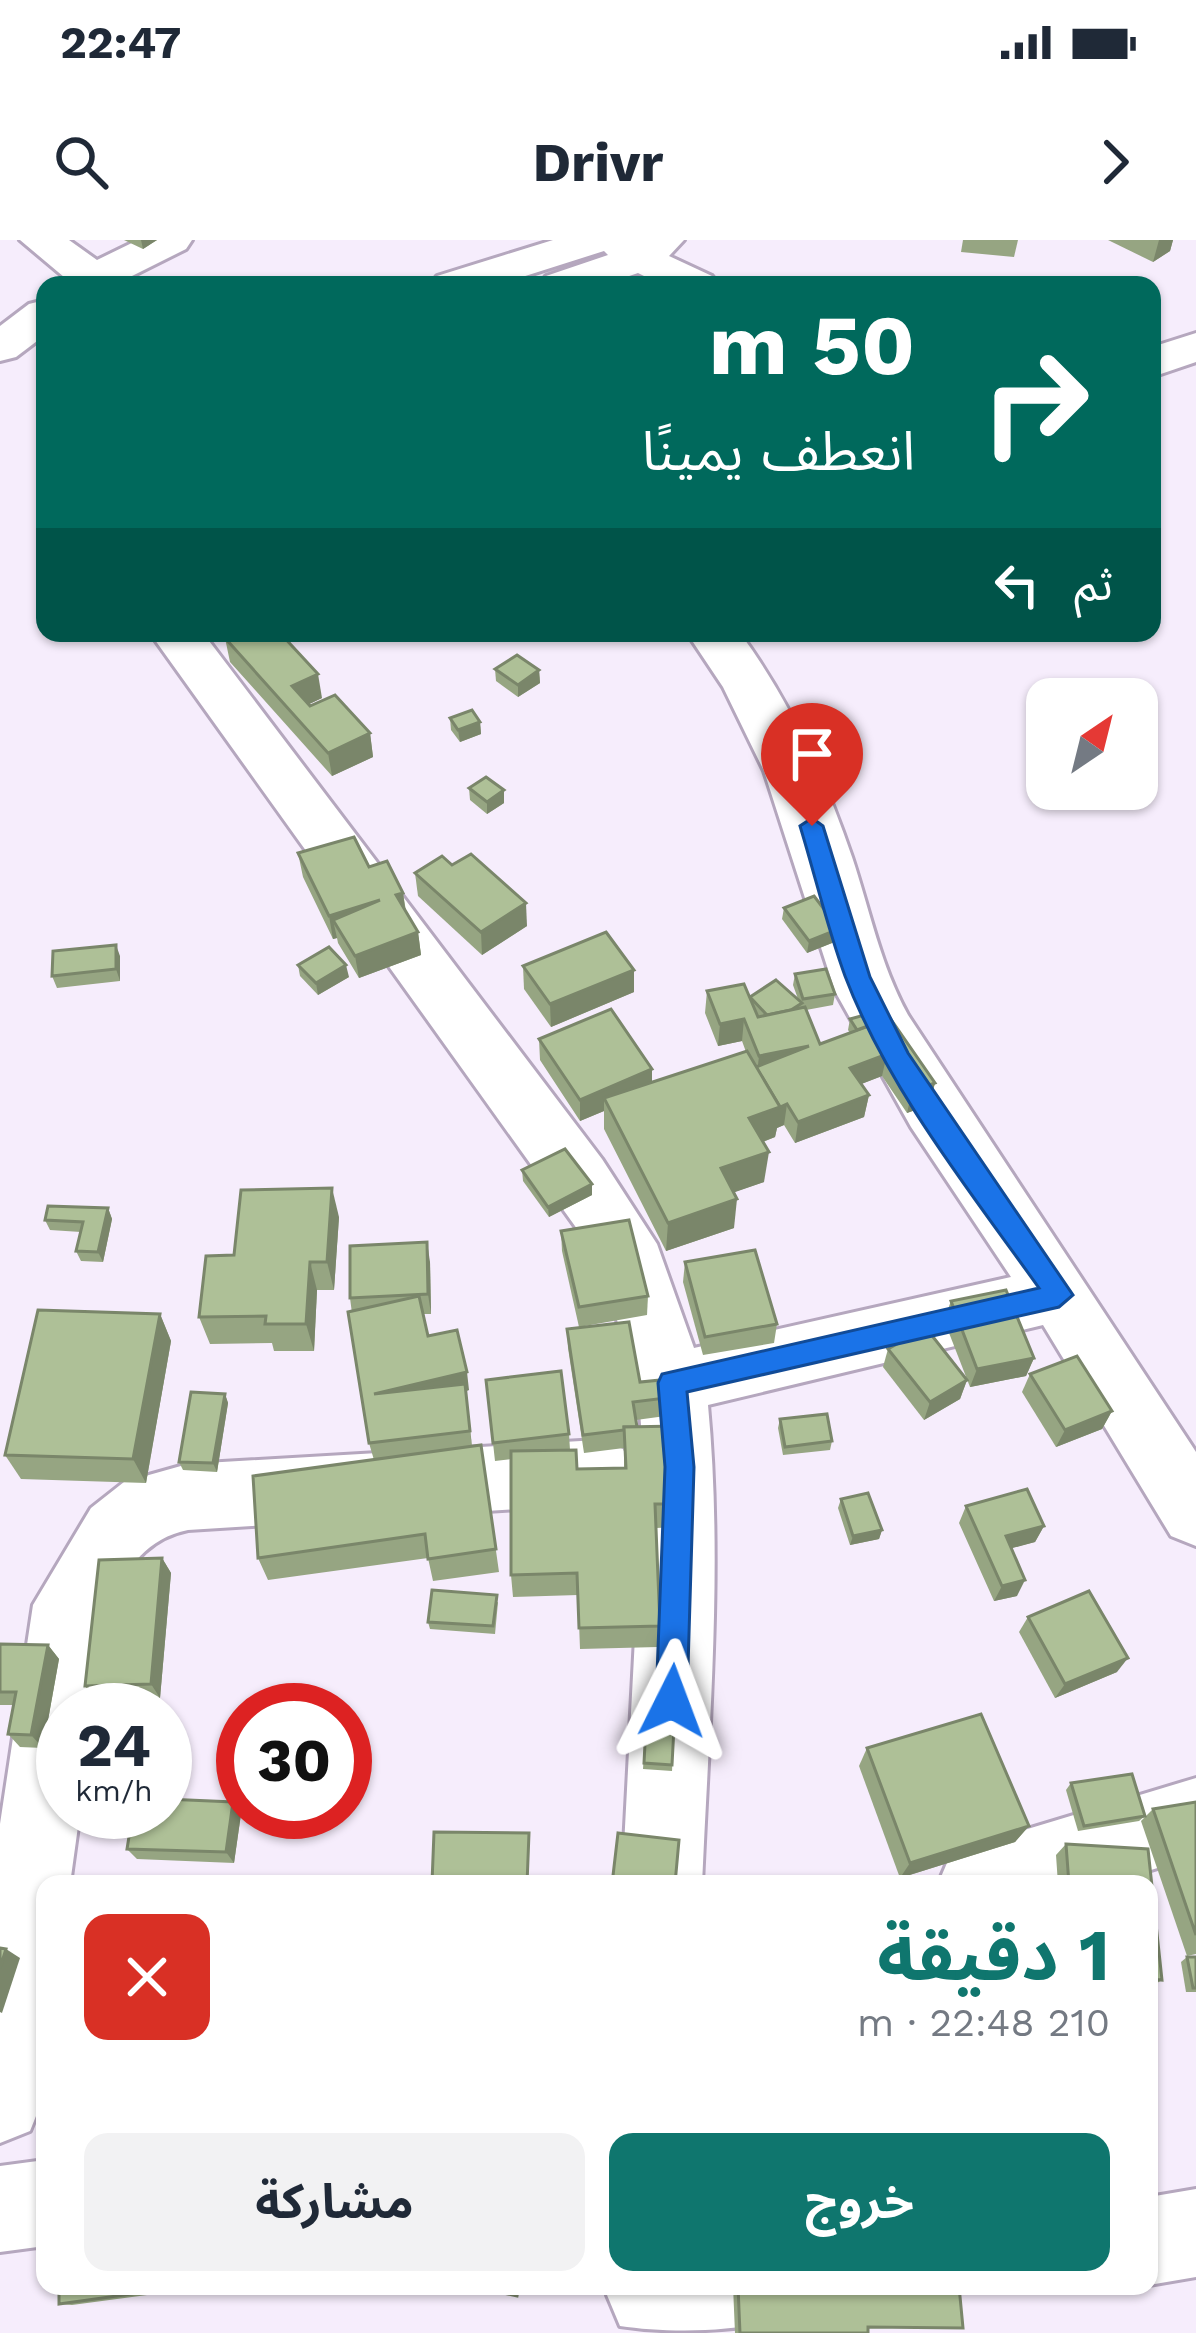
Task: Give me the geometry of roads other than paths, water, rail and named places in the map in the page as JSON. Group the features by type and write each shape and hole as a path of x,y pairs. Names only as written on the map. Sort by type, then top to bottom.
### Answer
{"street":[{"path":"68,258 147,256 171,240"},
{"path":"439,272 516,240"},
{"path":"439,272 597,240"},
{"path":"579,276 640,246 684,276"},
{"path":"0,348 36,326"},
{"path":"1161,360 1196,346"},
{"path":"183,642 624,1244 672,1383 679,1467 662,1875"},
{"path":"720,642 755,691 787,760 824,859 858,977 898,1058 956,1151 1059,1295 1196,1514"},
{"path":"672,1383 1059,1295"},
{"path":"0,2101 70,1605 116,1532 149,1504 188,1497 679,1467"},
{"path":"1007,1875 1196,1817"},
{"path":"0,2209 36,2204"},
{"path":"1158,2239 1196,2233"},
{"path":"651,2305 705,2295"}]}
